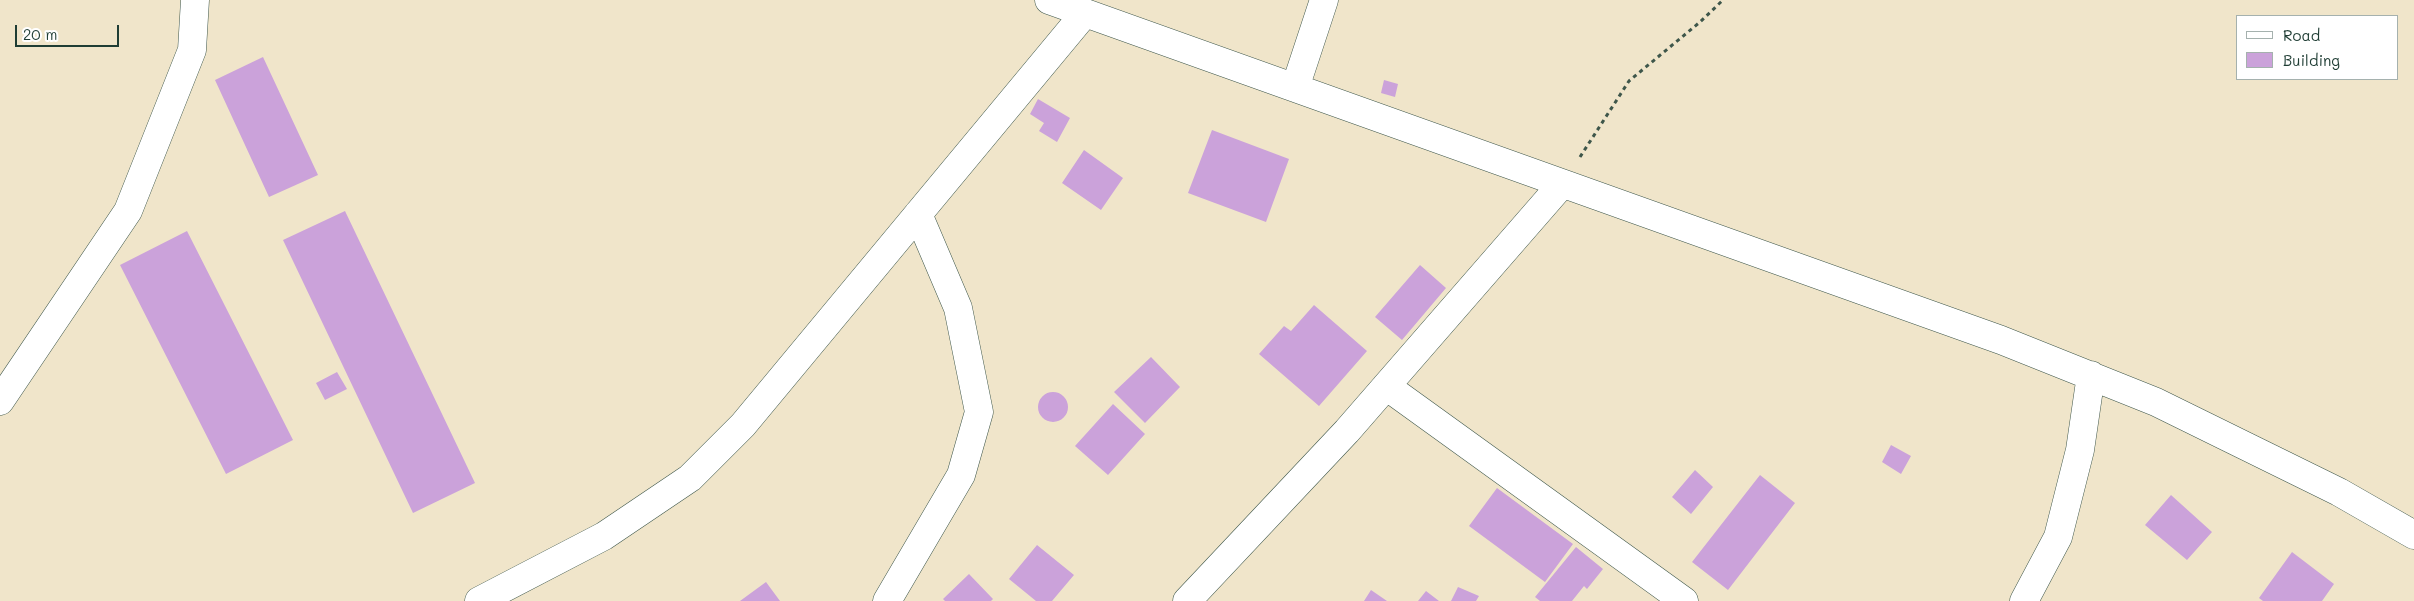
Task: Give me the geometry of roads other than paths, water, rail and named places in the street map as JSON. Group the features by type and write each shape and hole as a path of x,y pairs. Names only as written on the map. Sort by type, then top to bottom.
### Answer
{"street":[{"path":"0,401 128,211 192,50 195,0"},
{"path":"1049,0 2002,340 2156,402 2338,492 2414,535"},
{"path":"1295,88 1324,0"},
{"path":"479,601 604,536 690,478 743,425 1085,13"},
{"path":"1198,597 1347,431 1562,184"},
{"path":"887,601 961,474 979,412 958,308 918,214"},
{"path":"2024,601 2058,537 2080,450 2090,376"},
{"path":"1386,386 1684,601"}]}
